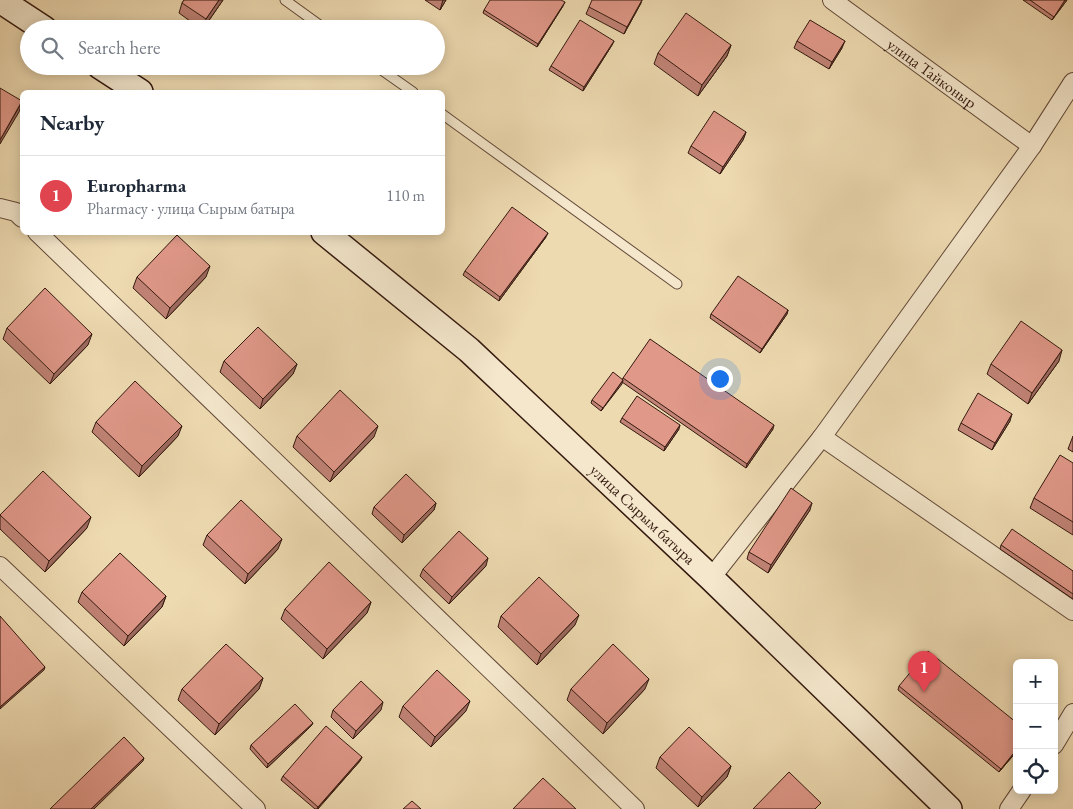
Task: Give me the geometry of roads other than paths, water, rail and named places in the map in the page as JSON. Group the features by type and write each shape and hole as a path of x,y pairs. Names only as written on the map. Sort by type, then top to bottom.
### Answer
{"street":[{"path":"0,0 30,20"},
{"name":"улица Тайконыр","path":"832,0 1032,146"},
{"path":"114,75 137,90"},
{"path":"711,578 822,437 1032,146 1073,82"},
{"path":"0,208 16,212 20,216"},
{"path":"40,235 636,809"},
{"name":"улица Сырым батыра","path":"328,235 469,350 711,578 949,809"},
{"path":"822,437 1073,611"},
{"path":"0,566 256,809"},
{"path":"1058,738 1073,713"},
{"path":"1009,809 1019,794"}],"lane":[{"path":"285,0 313,20"},
{"path":"389,75 410,90"},
{"path":"445,116 677,284"}],"place":[{"name":"Europharma","path":"924,692"}]}
